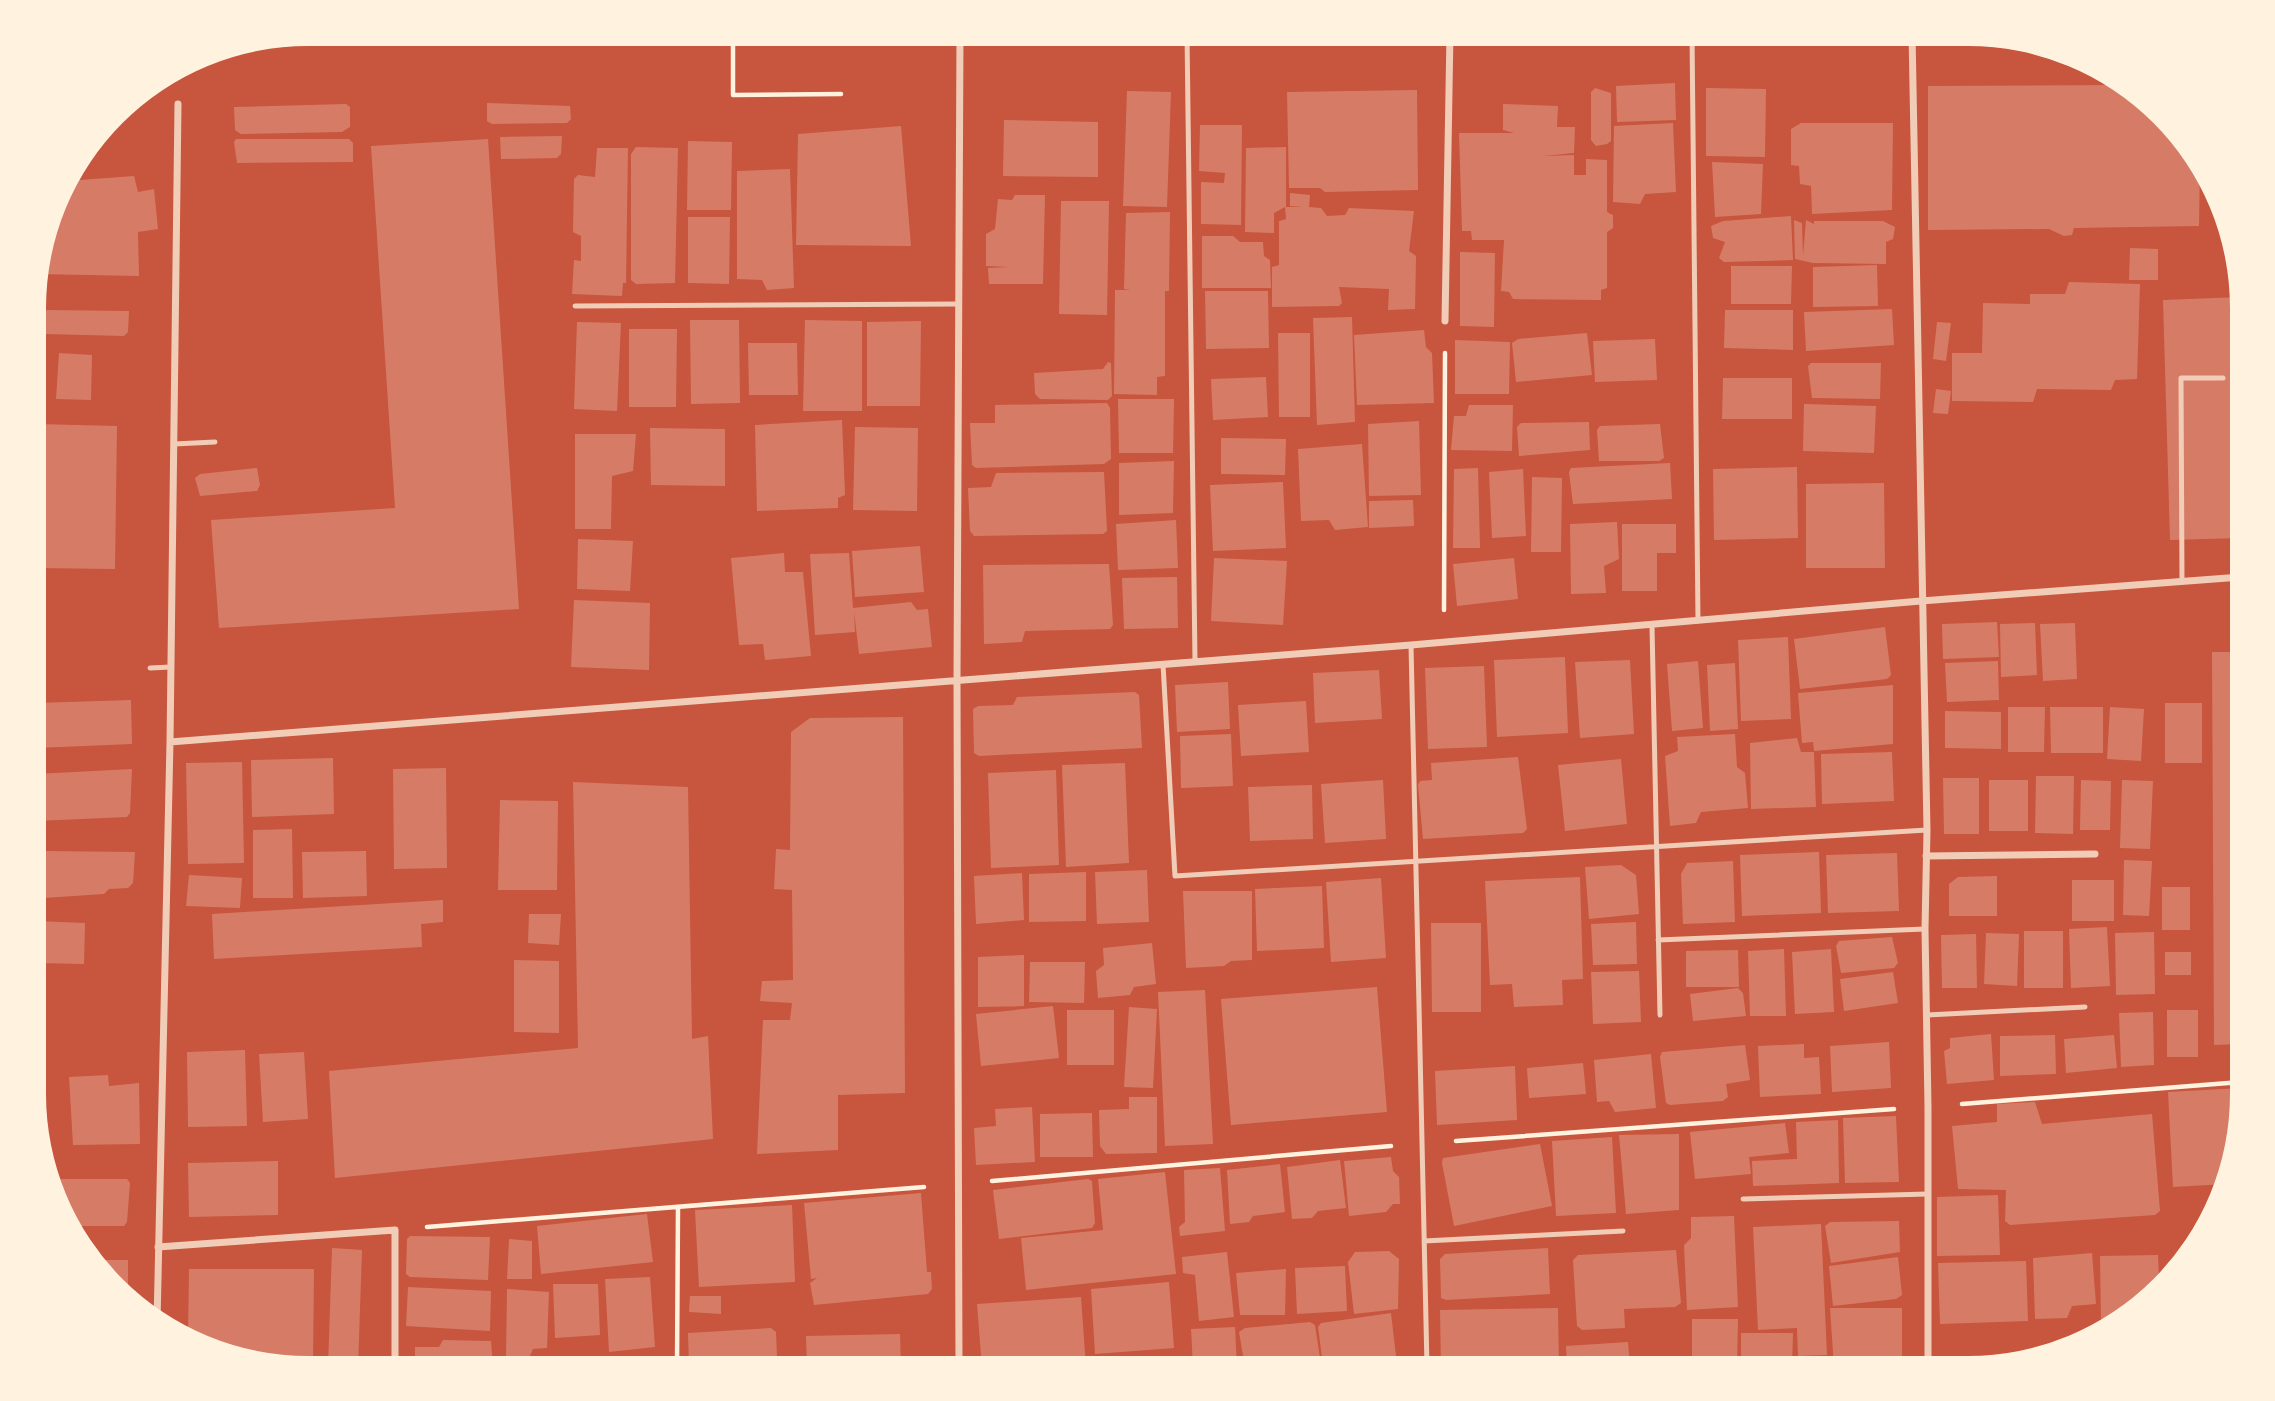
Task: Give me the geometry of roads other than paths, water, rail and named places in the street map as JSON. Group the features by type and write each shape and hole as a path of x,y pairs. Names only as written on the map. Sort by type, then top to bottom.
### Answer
{"street":[{"path":"959,1356 957,681 960,46"},
{"path":"1445,321 1450,46"},
{"path":"1912,46 1927,830 1927,1356"},
{"path":"157,1308 170,742 178,104"},
{"path":"170,742 1652,626 1921,601 2230,578"},
{"path":"1926,856 2095,854"},
{"path":"158,1247 395,1230 395,1356"}],"lane":[{"path":"1187,46 1195,661"},
{"path":"1692,46 1698,621"},
{"path":"575,306 959,304"},
{"path":"2182,581 2181,378 2223,378"},
{"path":"174,444 215,442"},
{"path":"1652,626 1660,1014"},
{"path":"1410,645 1427,1356"},
{"path":"1163,664 1175,876 1927,830"},
{"path":"150,668 171,667"},
{"path":"1658,940 1925,929"},
{"path":"1927,1015 2085,1007"},
{"path":"1743,1199 1928,1194"},
{"path":"1424,1241 1623,1231"}]}
